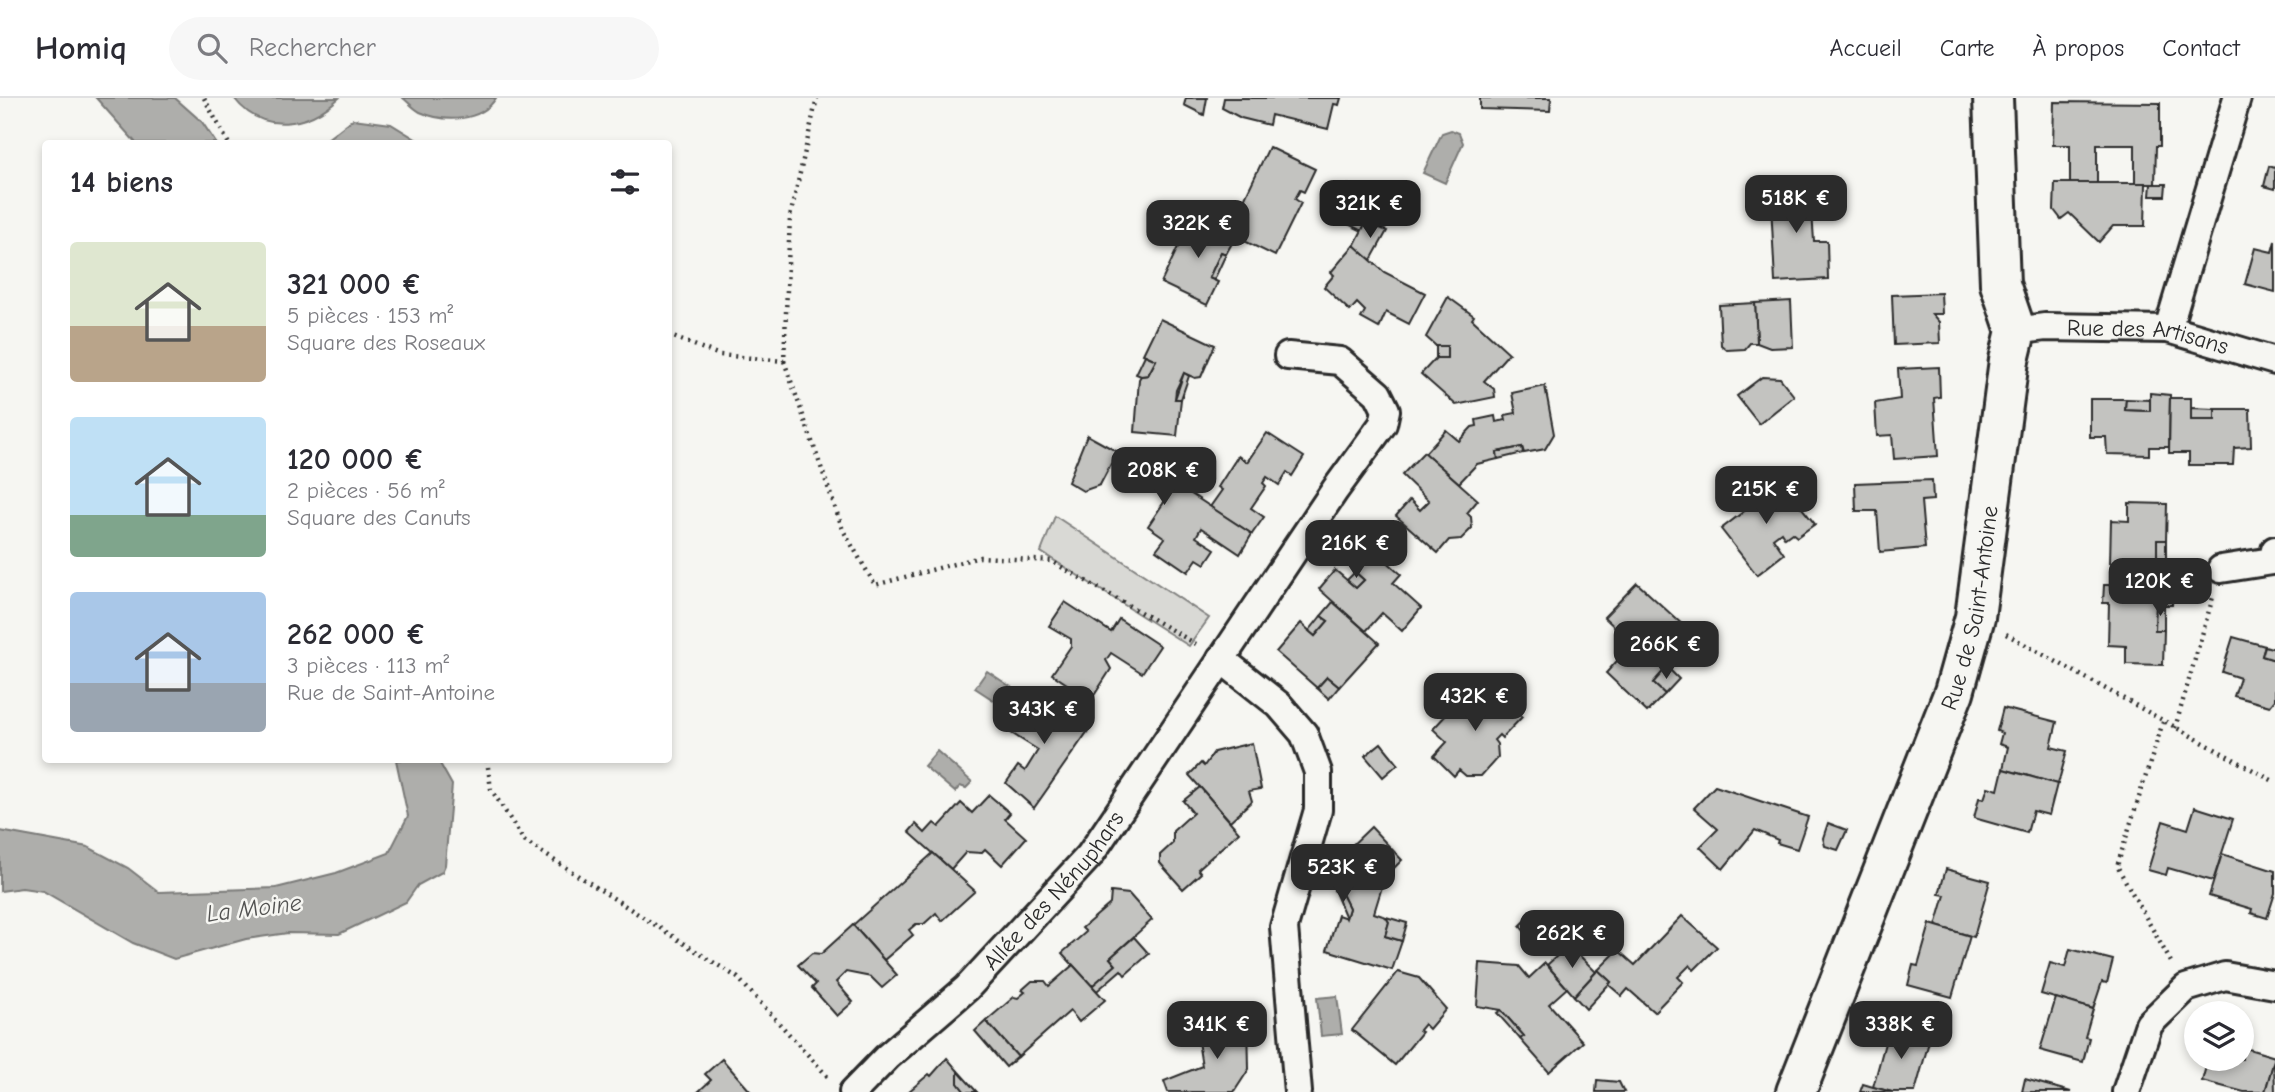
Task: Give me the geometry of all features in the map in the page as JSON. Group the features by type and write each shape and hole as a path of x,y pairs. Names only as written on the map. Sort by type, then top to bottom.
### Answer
{"street":[{"path":"1993,98 2000,284 2017,331"},
{"path":"2168,329 2237,98"},
{"name":"Rue des Artisans","path":"2017,331 2045,327 2168,329 2275,360"},
{"name":"Rue de Saint-Antoine","path":"1796,1092 1954,692 1975,617 2009,360 2017,331"},
{"name":"Allée des Nénuphars","path":"843,1087 887,1057 967,988 1090,855 1383,424 1386,410 1378,394 1340,361 1288,356"},
{"path":"2221,569 2272,561 2275,550"},
{"path":"1221,659 1279,705 1304,734 1318,772 1318,810 1284,927 1298,1092"},
{"path":"2126,1092 2149,1024 2186,988 2225,976 2275,985"}],"path":[{"path":"204,98 227,140"},
{"path":"817,98 790,217 784,361 843,530 875,585 980,557 1051,561 1221,659"},
{"path":"672,337 720,355 784,361"},
{"path":"2175,728 2221,569"},
{"path":"1975,617 2275,782"},
{"path":"2163,722 2117,866 2186,988"},
{"path":"487,763 491,789 524,841 738,978 843,1087"}],"shaded area":[{"path":"1055,516 1209,618 1189,646 1041,552"}],"water":[{"path":"96,98 175,98 202,122 214,140 133,140"},
{"path":"234,98 339,98 313,115 285,123 258,118 245,110"},
{"path":"403,98 496,98 481,112 451,119 420,112"},
{"path":"353,119 391,124 417,140 326,140"},
{"path":"1451,130 1459,133 1463,143 1445,183 1423,173 1442,133"},
{"path":"987,671 1023,695 1012,712 975,688"},
{"path":"937,751 972,782 966,788 960,786 955,792 924,766"},
{"name":"La Moine","path":"397,763 440,763 452,785 445,865 442,872 418,885 406,902 339,934 288,933 246,939 174,959 133,943 43,891 22,888 0,891 0,831 88,847 128,868 159,892 276,888 336,873 389,853 408,816"},
{"path":"1337,996 1342,1034 1321,1036 1317,998"}],"building":[{"path":"1186,98 1207,98 1204,115 1184,105"},
{"path":"1224,98 1341,98 1339,105 1334,104 1328,129 1271,115 1269,125 1241,118 1222,108"},
{"path":"1480,98 1551,98 1550,111 1480,109"},
{"path":"2054,102 2160,103 2160,146 2156,146 2155,184 2135,184 2135,145 2097,145 2097,183 2070,183 2070,145 2053,145"},
{"path":"1269,147 1315,169 1304,192 1300,190 1295,199 1301,203 1275,256 1228,233"},
{"path":"2269,166 2275,168 2275,189 2264,186"},
{"path":"1810,182 1814,241 1827,241 1828,279 1775,282 1770,184"},
{"path":"2055,183 2146,183 2145,226 2113,226 2099,242 2069,213 2061,219 2054,210"},
{"path":"2151,184 2166,184 2165,196 2150,196"},
{"path":"1349,185 1375,202 1362,231 1334,217"},
{"path":"1193,215 1236,236 1226,254 1221,252 1209,278 1218,282 1207,305 1161,283"},
{"path":"1366,222 1387,231 1371,260 1354,246"},
{"path":"2275,241 2275,292 2245,284 2255,248 2272,252"},
{"path":"1354,245 1384,272 1425,293 1409,324 1386,312 1379,328 1361,318 1365,311 1357,303 1350,311 1324,287 1334,275 1331,272"},
{"path":"1221,252 1226,254 1214,280 1209,278"},
{"path":"1941,293 1942,314 1932,314 1939,322 1940,343 1894,345 1892,295"},
{"path":"1448,297 1474,316 1472,319 1509,353 1484,381 1494,389 1495,397 1456,405 1421,374 1436,358 1447,358 1447,346 1436,346 1426,337"},
{"path":"1791,301 1793,347 1770,348 1757,343 1755,303"},
{"path":"1755,303 1757,343 1750,343 1745,349 1727,350 1721,345 1719,305"},
{"path":"1160,319 1215,345 1201,377 1195,378 1184,373 1176,390 1175,399 1181,399 1177,436 1135,432 1139,379 1148,375 1156,360 1143,354"},
{"path":"1436,346 1447,346 1447,358 1436,358"},
{"path":"1145,355 1156,360 1148,375 1141,376 1136,374"},
{"path":"1939,367 1940,397 1934,398 1938,456 1894,459 1892,435 1877,436 1875,403 1900,399 1898,369"},
{"path":"1184,373 1189,376 1181,399 1175,399"},
{"path":"1762,377 1780,378 1794,396 1759,424 1737,396"},
{"path":"1545,386 1554,434 1545,449 1524,453 1522,447 1497,452 1498,459 1477,464 1459,483 1425,453 1446,430 1459,441 1472,427 1477,426 1476,420 1495,416 1496,422 1506,420 1505,415 1516,413 1512,393"},
{"path":"2150,393 2170,395 2169,447 2149,447 2149,455 2107,454 2106,437 2090,437 2090,399 2126,399 2125,410 2150,411"},
{"path":"2170,398 2191,398 2191,420 2215,420 2215,409 2250,409 2251,447 2234,448 2233,465 2189,465 2189,453 2169,453"},
{"path":"2126,399 2150,400 2150,411 2125,410"},
{"path":"2191,408 2215,409 2215,420 2191,420"},
{"path":"1267,433 1304,457 1292,476 1287,472 1279,485 1267,477 1263,483 1266,486 1251,508 1264,517 1252,534 1210,507 1222,490 1218,487 1238,456 1247,462"},
{"path":"1087,435 1176,484 1252,534 1240,554 1201,528 1196,537 1215,549 1205,564 1197,559 1188,572 1156,550 1165,538 1148,526 1168,496 1111,464 1100,485 1083,491 1068,482"},
{"path":"1522,447 1523,453 1498,459 1497,452"},
{"path":"1424,452 1478,500 1467,513 1471,517 1472,528 1461,539 1449,540 1438,553 1396,516 1410,500 1420,510 1429,501 1402,475"},
{"path":"1932,480 1933,500 1921,501 1925,548 1880,552 1877,511 1856,511 1855,483"},
{"path":"1780,481 1815,524 1797,537 1792,533 1785,538 1781,532 1773,538 1784,554 1757,575 1721,529 1747,509 1742,502 1759,489 1764,495"},
{"path":"2129,503 2167,504 2166,540 2157,540 2157,565 2174,565 2173,585 2118,584 2119,564 2110,563 2111,520 2129,521"},
{"path":"2157,540 2166,540 2166,565 2157,565"},
{"path":"1374,550 1401,574 1393,583 1421,608 1402,631 1382,613 1366,631 1319,589 1335,570 1356,588 1364,580 1355,572"},
{"path":"1355,572 1364,580 1356,588 1347,580"},
{"path":"1637,583 1696,637 1653,683 1665,694 1647,712 1606,673 1636,640 1628,632 1623,635 1604,617"},
{"path":"2104,585 2173,585 2172,605 2156,605 2155,630 2164,630 2163,665 2126,664 2126,646 2108,645 2109,603 2103,603"},
{"path":"1065,602 1111,632 1119,619 1160,646 1142,673 1111,653 1106,660 1111,669 1091,700 1052,674 1071,646 1071,639 1049,626"},
{"path":"1333,602 1379,643 1339,687 1327,677 1317,688 1276,652 1301,623 1315,636 1328,621 1321,616"},
{"path":"2164,604 2164,630 2155,630 2156,605"},
{"path":"1321,616 1328,621 1315,636 1309,631"},
{"path":"2233,637 2265,646 2262,656 2275,660 2275,700 2270,706 2234,696 2240,678 2222,672"},
{"path":"2265,646 2275,649 2275,660 2262,656"},
{"path":"1667,667 1679,679 1665,694 1653,683"},
{"path":"1327,677 1339,687 1329,699 1317,688"},
{"path":"1489,686 1522,717 1502,738 1499,735 1494,740 1498,757 1481,776 1466,776 1459,770 1454,776 1434,756 1447,742 1433,729 1462,698 1470,706"},
{"path":"1035,691 1090,728 1034,808 1006,783 1018,766 1025,771 1038,750 1008,731"},
{"path":"2003,708 2057,722 2051,747 2067,751 2058,784 2003,769 2008,747 1999,744 2002,733 1997,731"},
{"path":"1252,743 1261,789 1249,791 1252,801 1230,821 1189,775 1201,763 1204,766 1214,752"},
{"path":"1381,743 1398,764 1383,777 1365,756"},
{"path":"2003,769 2057,784 2049,815 2033,811 2027,833 1974,818 1979,798 1984,799 1988,787 1998,790"},
{"path":"1715,786 1808,817 1797,849 1777,843 1778,840 1755,830 1723,869 1700,847 1718,829 1694,808"},
{"path":"1200,787 1239,832 1198,869 1201,873 1183,889 1160,863 1160,855 1173,843 1173,831 1193,813 1183,801"},
{"path":"989,795 1010,813 1005,819 1026,838 1002,865 985,849 981,853 966,852 951,869 909,832 916,824 925,833 934,823 939,827 961,803 972,813"},
{"path":"2195,807 2233,819 2213,881 2168,868 2166,875 2148,870 2163,821 2188,829"},
{"path":"1828,823 1847,830 1838,850 1825,846 1823,838"},
{"path":"1371,827 1402,860 1385,877 1374,913 1386,917 1389,922 1385,936 1402,941 1392,970 1327,950 1338,915 1346,918 1349,908 1342,894 1334,890 1346,851"},
{"path":"933,853 975,891 942,921 936,913 924,924 916,924 909,930 913,935 884,960 853,925"},
{"path":"2222,854 2275,871 2275,893 2267,918 2251,913 2252,909 2209,896"},
{"path":"1946,869 1990,881 1974,937 1936,926 1945,895 1939,894"},
{"path":"1111,892 1129,894 1152,920 1110,958 1116,965 1092,986 1062,953 1086,932 1082,928 1110,904"},
{"path":"1335,892 1342,894 1349,908 1346,918"},
{"path":"1530,916 1542,929 1531,939 1520,926"},
{"path":"1682,916 1717,947 1694,970 1690,965 1678,977 1683,982 1654,1012 1628,989 1622,996 1609,985 1611,982 1598,970 1618,950 1635,965"},
{"path":"1386,917 1407,923 1402,941 1385,936 1389,922"},
{"path":"1930,924 1970,936 1952,997 1908,985 1913,965 1918,966"},
{"path":"853,925 897,975 882,988 871,977 846,972 836,982 853,1002 837,1016 812,988 816,984 798,965 812,953 821,954"},
{"path":"1134,937 1149,954 1125,975 1121,970 1097,991 1092,986 1116,965 1110,958"},
{"path":"1569,945 1596,972 1574,996 1547,965"},
{"path":"2070,949 2113,960 2107,983 2102,982 2093,1009 2041,994 2050,963 2065,967"},
{"path":"1480,963 1519,966 1529,978 1545,963 1567,988 1549,1004 1583,1042 1549,1072 1520,1039 1524,1036 1501,1010 1477,1006"},
{"path":"1073,965 1105,1000 1079,1022 1070,1011 1018,1057 986,1021 1014,997 1018,998 1025,992 1022,990 1032,981 1045,981 1049,986"},
{"path":"1598,970 1611,982 1586,1009 1574,996"},
{"path":"1398,972 1419,978 1446,1009 1429,1029 1424,1024 1419,1030 1422,1032 1395,1065 1352,1030"},
{"path":"2056,998 2093,1009 2085,1037 2089,1038 2083,1062 2040,1050"},
{"path":"1501,1010 1524,1036 1520,1039 1497,1013"},
{"path":"986,1021 1018,1057 1006,1067 975,1031"},
{"path":"1248,1021 1249,1069 1234,1092 1168,1092 1164,1081 1202,1066 1196,1029"},
{"path":"1886,1026 1930,1038 1915,1092 1892,1092 1873,1087 1885,1043 1882,1042"},
{"path":"2254,1051 2275,1057 2265,1092 2244,1092 2202,1081 2205,1071 2254,1071"},
{"path":"947,1058 958,1071 958,1083 965,1092 908,1092 929,1074 931,1076"},
{"path":"722,1059 751,1092 698,1092 711,1080 705,1074"},
{"path":"2274,1060 2275,1092 2265,1092"},
{"path":"958,1071 977,1092 965,1092 958,1083"},
{"path":"2025,1079 2071,1092 2022,1092"},
{"path":"1597,1080 1619,1082 1624,1092 1596,1092"},
{"path":"1863,1084 1873,1087 1892,1092 1860,1092"}]}
